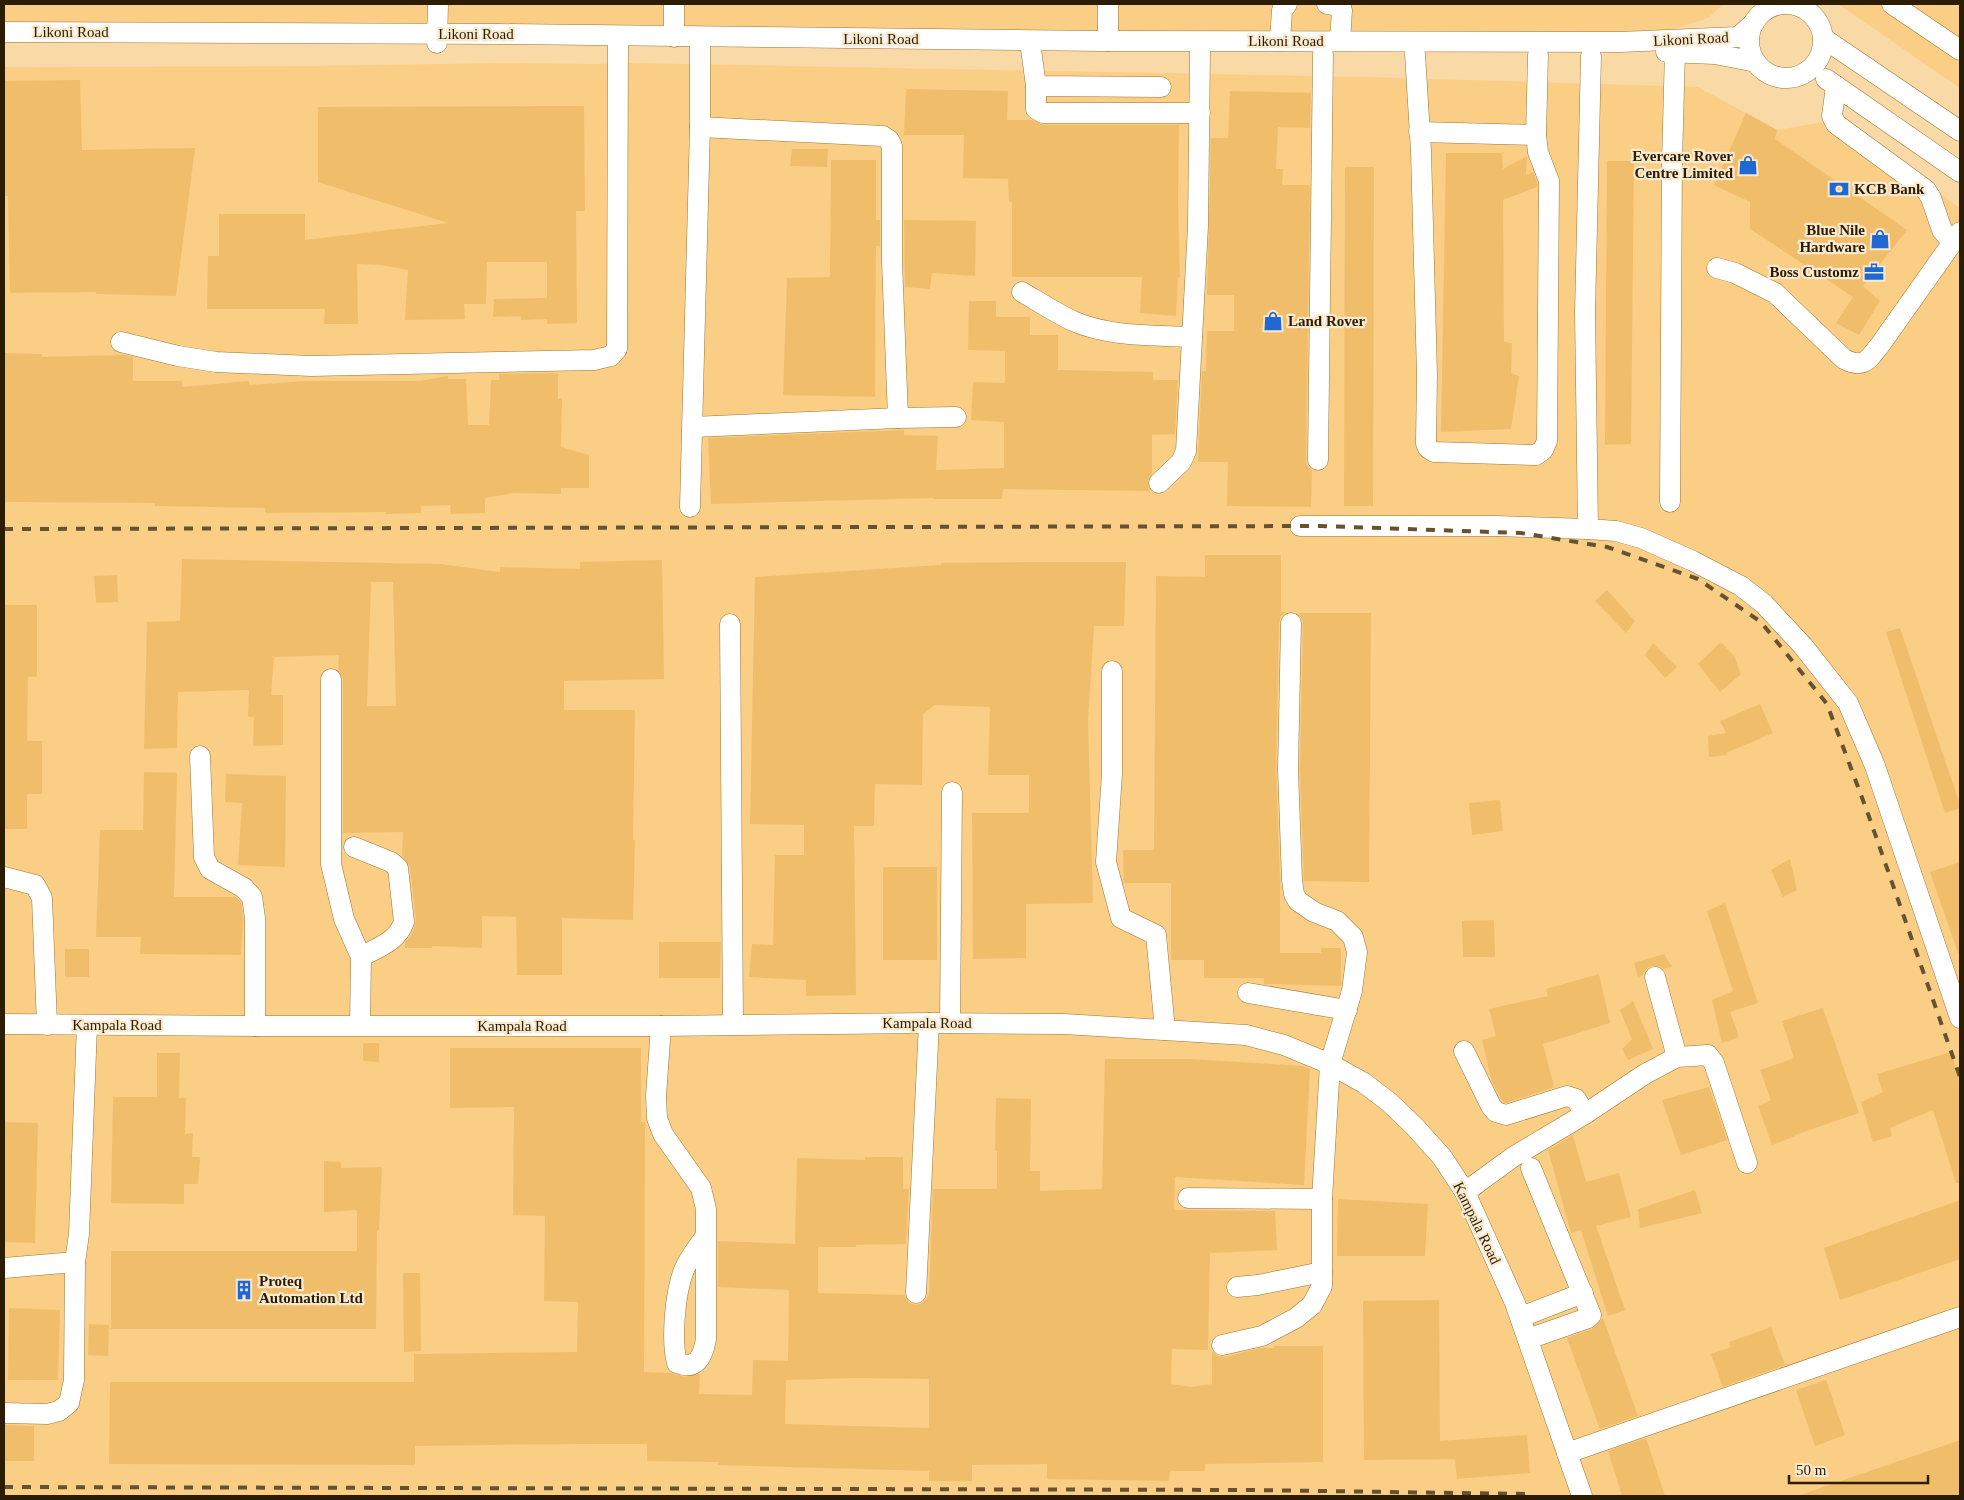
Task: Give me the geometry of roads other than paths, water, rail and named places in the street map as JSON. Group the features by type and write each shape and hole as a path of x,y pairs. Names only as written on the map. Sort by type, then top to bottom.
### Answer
{"street":[{"path":"438,4 438,39"},
{"path":"674,4 674,37"},
{"path":"1108,4 1108,41"},
{"path":"1280,41 1282,10 1287,4"},
{"path":"1793,4 1805,9 1814,10 1822,30 1823,38 1820,55 1811,69 1802,75 1792,78 1781,78 1771,75 1756,62 1750,48 1749,38 1754,23 1770,6 1793,4"},
{"path":"1892,4 1960,50"},
{"path":"1337,6 1340,42"},
{"name":"Likoni Road","path":"4,41 674,37 1108,41 1620,42 1738,37 1754,23"},
{"name":"Likoni Road","path":"4,32 618,44 1323,54 1591,56 1675,51 1715,54 1756,62"},
{"path":"1823,38 1958,125"},
{"path":"121,342 178,356 216,362 311,366 594,360 611,356 616,349 618,44"},
{"path":"690,507 700,127 700,44"},
{"path":"1031,49 1036,86 1036,109 1043,113 1200,113"},
{"path":"1670,502 1675,51"},
{"path":"1159,483 1181,462 1186,451 1198,226 1200,52"},
{"path":"1318,460 1323,54"},
{"path":"1415,54 1427,375 1426,443 1428,448 1434,452 1536,455 1543,450 1547,441 1549,181 1538,152 1536,135 1538,55"},
{"path":"1588,529 1585,312 1591,56"},
{"path":"1811,69 1960,172"},
{"path":"1036,86 1162,87"},
{"path":"1717,268 1735,273 1775,293 1844,359 1853,364 1861,364 1868,361 1880,346 1957,238 1942,230 1931,198 1926,190 1836,124 1832,116 1836,86"},
{"path":"700,127 883,136 889,140 892,146 892,261 898,418"},
{"path":"1419,132 1536,135"},
{"path":"1022,292 1073,320 1093,328 1129,333 1192,337"},
{"path":"693,427 898,418 956,418"},
{"path":"1300,526 1496,526 1588,529 1616,532 1640,538 1693,561 1741,586 1764,604 1803,646 1848,704 1875,766 1960,1018"},
{"path":"1222,1345 1262,1336 1296,1318 1312,1305 1322,1286 1322,1199 1330,1064 1352,991 1357,952 1353,937 1337,921 1314,912 1298,901 1294,894 1288,770 1291,623"},
{"path":"730,624 733,1024"},
{"path":"1112,671 1112,774 1106,862 1121,918 1156,935 1165,1030"},
{"path":"331,679 331,864 344,919 360,956 360,1025"},
{"path":"200,756 204,857 210,869 244,888 252,897 256,1026"},
{"path":"950,1023 952,792"},
{"path":"354,846 392,862 398,868 404,922 394,939 360,956"},
{"path":"4,877 35,885 42,898 47,1025"},
{"path":"1655,977 1677,1057"},
{"path":"1248,993 1347,1010"},
{"path":"916,1293 929,1023"},
{"name":"Kampala Road","path":"4,1024 256,1026 1064,1024 1246,1035 1284,1045 1330,1064 1364,1083 1389,1102 1415,1126 1442,1157 1465,1192 1516,1303 1582,1496"},
{"path":"4,1414 47,1414 59,1411 69,1403 74,1380 76,1262 79,1234 87,1025"},
{"path":"661,1026 656,1096 657,1118 663,1134 701,1188 706,1210 706,1340 704,1353 696,1363 685,1366 678,1363 674,1350 675,1314 683,1272 705,1236"},
{"path":"1464,1050 1491,1106 1496,1112 1506,1115 1567,1096 1576,1099 1585,1114"},
{"path":"1465,1192 1513,1157 1585,1114 1645,1074 1677,1057 1708,1055 1714,1063 1747,1163"},
{"path":"1528,1339 1588,1318 1591,1314 1531,1168"},
{"path":"1188,1198 1322,1199"},
{"path":"4,1268 76,1262"},
{"path":"1237,1287 1258,1285 1322,1272"},
{"path":"1520,1318 1583,1294"},
{"path":"1567,1453 1960,1317"}],"railway":[{"path":"4,529 1320,526 1521,533 1607,547 1698,579 1761,622 1827,704 1867,811 1960,1077"},
{"path":"4,1487 1251,1490 1529,1494"}],"place":[{"name":"Evercare Rover Centre Limited","path":"1748,165"},
{"name":"KCB Bank","path":"1839,189"},
{"name":"Blue Nile Hardware","path":"1880,239"},
{"name":"Boss Customz","path":"1874,272"},
{"name":"Land Rover","path":"1273,321"},
{"name":"Proteq Automation Ltd","path":"244,1290"}]}
